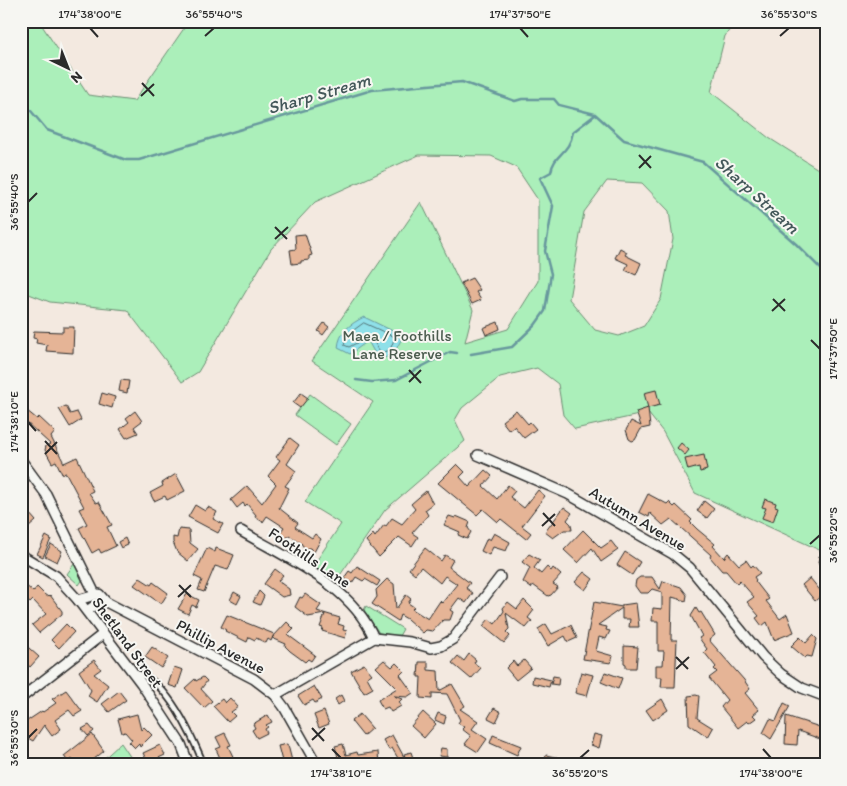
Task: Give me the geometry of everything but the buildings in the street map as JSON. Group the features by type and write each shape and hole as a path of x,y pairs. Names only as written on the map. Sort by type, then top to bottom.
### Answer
{"street":[{"name":"Autumn Avenue","path":"478,455 568,494 673,554 690,568 764,657 781,674 802,688 826,697"},
{"path":"21,460 46,494 94,594 78,600"},
{"name":"Foothills Lane","path":"241,531 332,587 363,617 374,638"},
{"name":"Shetland Street","path":"21,555 56,576 87,611 134,673 181,744 189,765"},
{"path":"275,695 374,638 410,642 431,648 440,646 453,639 500,577"},
{"name":"Phillip Avenue","path":"94,594 99,594 106,602 254,679 275,695 317,765"},
{"path":"87,611 97,604 106,602"},
{"path":"21,698 103,634"}],"lane":[{"path":"134,673 145,674 175,708 193,736 204,765"}],"green space":[{"name":"Maea / Foothills Lane Reserve","path":"21,21 39,21 88,95 134,101 189,21 736,21 725,36 711,92 769,138 826,174 826,553 695,493 663,432 648,413 575,429 563,415 558,384 537,368 500,377 462,408 455,420 465,441 385,510 336,581 313,566 341,524 305,502 373,402 312,361 421,202 473,310 465,342 508,329 538,281 538,200 516,167 491,156 419,155 315,202 271,249 198,372 182,382 127,310 50,302 21,291","holes":["607,181 642,183 669,211 673,239 661,299 644,326 619,336 595,330 569,299 584,212"]},
{"path":"310,394 351,424 336,445 295,415"},
{"path":"74,564 83,579 79,585 67,574"},
{"path":"366,606 403,629 399,636 379,633 364,610"},
{"path":"121,743 133,761 132,765 97,765"}],"water":[{"path":"364,317 399,334 401,340 395,351 390,355 378,359 368,341 350,354 338,348 341,337 346,329"}],"waterway":[{"name":"Sharp Stream","path":"21,99 47,130 126,160 139,160 372,90 462,82 515,101 522,99 554,99 559,105 595,114 624,140 703,162 796,244 826,274"},
{"path":"471,354 512,347 535,325 545,311 551,274 545,251 553,206 540,178 551,172 555,161 571,140 573,132 595,115"},
{"path":"356,380 372,382 396,380 450,352 457,353"}]}
